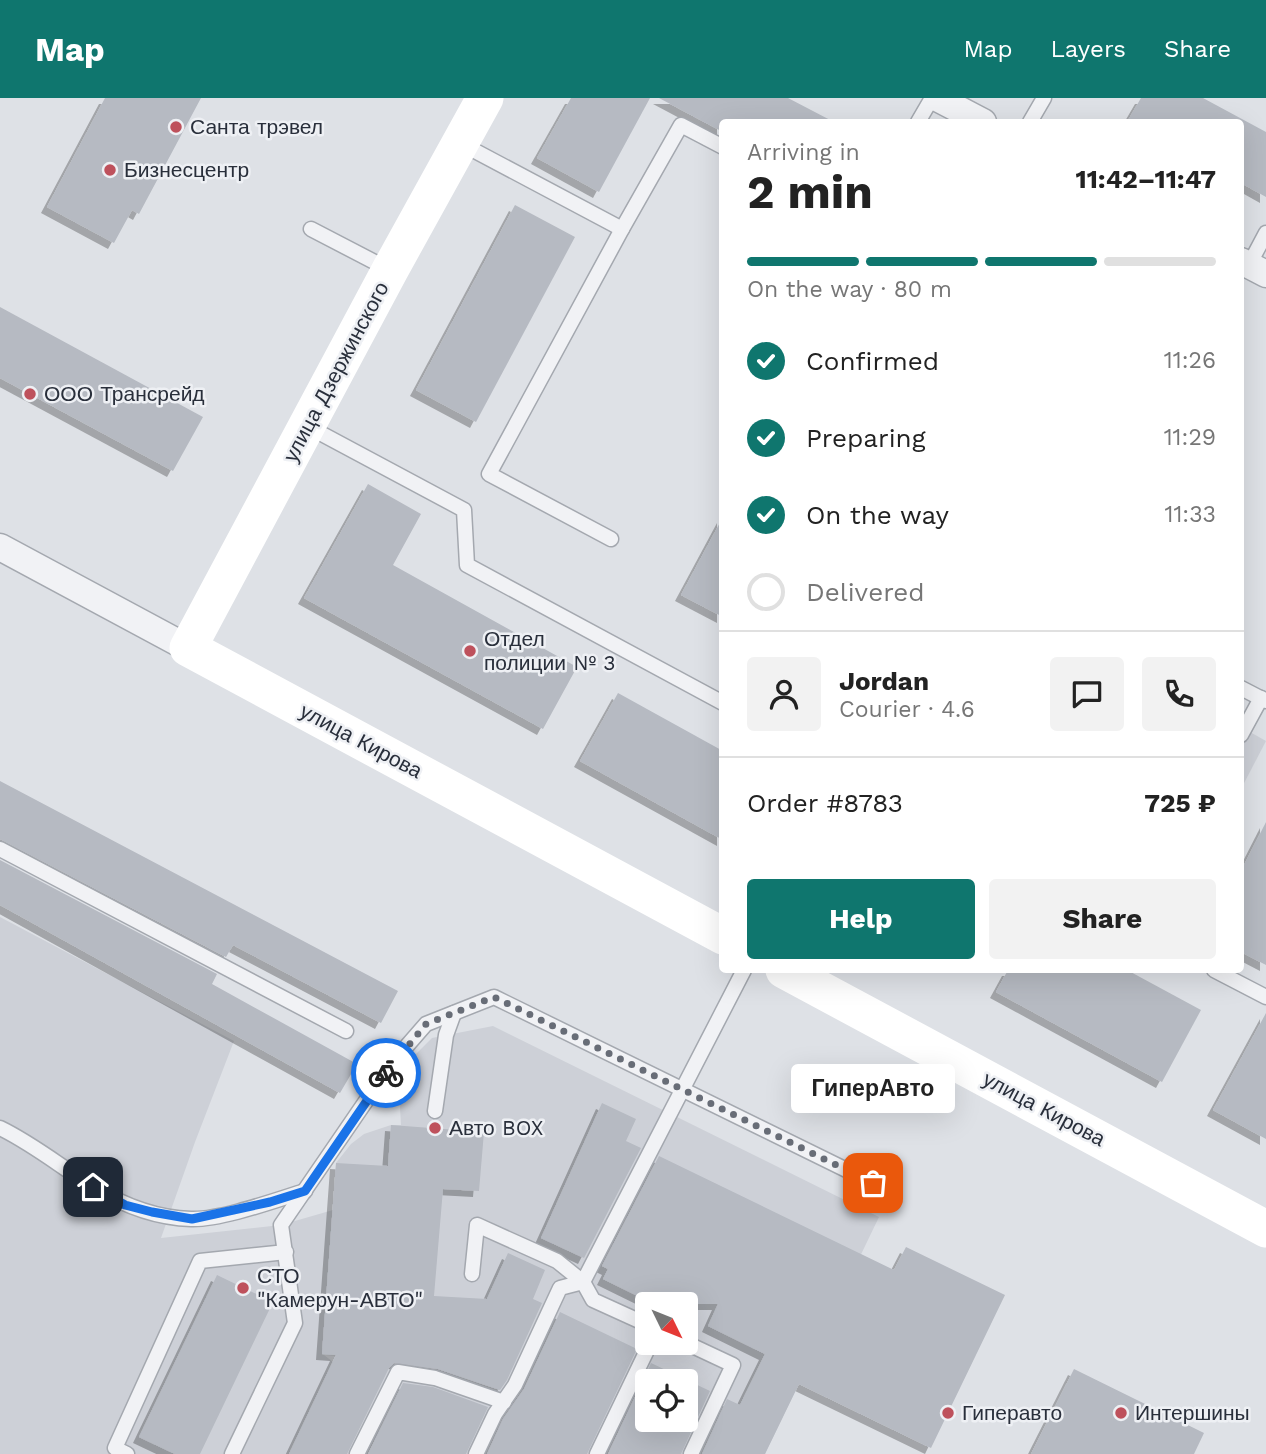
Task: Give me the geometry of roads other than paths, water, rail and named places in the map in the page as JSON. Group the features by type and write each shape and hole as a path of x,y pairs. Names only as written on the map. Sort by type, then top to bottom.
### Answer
{"main road":[{"name":"улица Дзержинского","path":"188,648 485,98"},
{"name":"улица Кирова","path":"188,648 719,934"},
{"name":"улица Кирова","path":"790,973 1266,1229"}],"street":[{"path":"934,98 976,119"},
{"name":"улица Кирова","path":"0,547 188,648"}],"lane":[{"path":"920,119 934,98"},
{"path":"1032,119 1044,98"},
{"path":"611,539 489,474 681,125 719,145"},
{"path":"460,143 622,229"},
{"path":"311,229 390,270"},
{"path":"1252,267 1266,233"},
{"path":"307,426 464,510 467,565 719,702"},
{"path":"1244,690 1264,700 1244,730"},
{"path":"0,849 346,1031"},
{"path":"476,1454 495,1414 515,1385 560,1288 583,1282 742,973"},
{"path":"1220,973 1266,998"},
{"path":"232,1454 295,1323 281,1225 392,1063 426,1024 494,997 873,1183"},
{"path":"435,1111 446,1035 454,1013"},
{"path":"0,1128 25,1140 93,1187 125,1205 152,1212 192,1219 260,1205 305,1191"},
{"path":"472,1274 477,1225 556,1261 583,1282 593,1300 635,1319"},
{"path":"127,1454 115,1448 200,1261 286,1252"},
{"path":"691,1454 733,1365 698,1349"},
{"path":"597,1454 645,1355"},
{"path":"357,1454 398,1372 435,1378 504,1402"}],"place":[{"name":"Санта трэвел","path":"176,127"},
{"name":"Бизнесцентр","path":"110,170"},
{"name":"ООО Трансрейд","path":"30,394"},
{"name":"Отдел полиции № 3","path":"470,651"},
{"name":"Авто BOX","path":"435,1128"},
{"name":"ГиперАвто","path":"873,1183"},
{"name":"СТО \"Камерун-АВТО\"","path":"243,1288"},
{"name":"Гиперавто","path":"948,1413"},
{"name":"Интершины","path":"1121,1413"}]}
